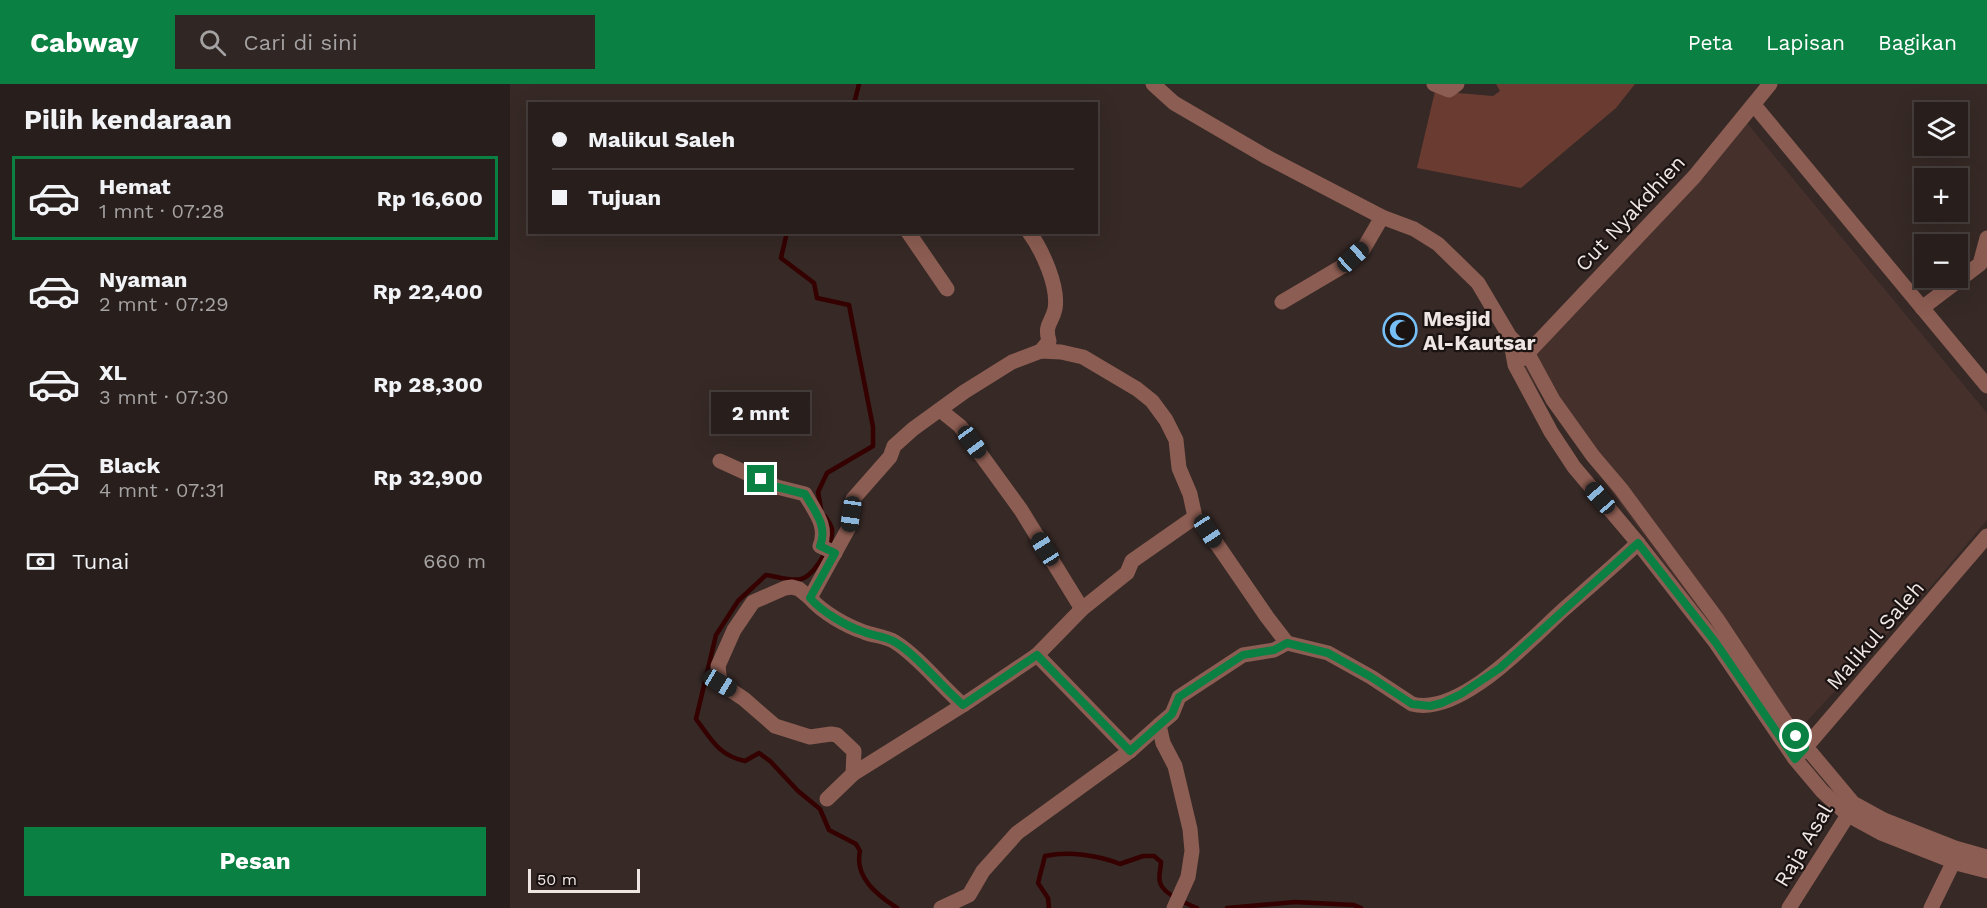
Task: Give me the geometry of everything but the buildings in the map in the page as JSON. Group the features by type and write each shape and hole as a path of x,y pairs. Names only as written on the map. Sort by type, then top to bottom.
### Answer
{"street":[{"path":"1153,84 1174,103 1265,156 1382,217 1414,229 1438,244 1478,283 1510,337 1528,354 1553,400 1593,456 1622,489 1717,619 1786,723 1850,809"},
{"path":"1434,84 1449,90 1457,84"},
{"name":"Cut Nyakdhien","path":"1515,365 1528,354 1694,177 1770,84"},
{"path":"1754,105 1987,386"},
{"path":"1282,302 1343,266 1364,248 1382,217"},
{"path":"909,234 947,289"},
{"path":"1030,234 1053,282 1055,296 1055,310 1046,331 1049,340 1041,351"},
{"path":"1922,308 1980,264 1987,238"},
{"path":"1510,337 1515,365 1551,432 1574,467 1638,543 1716,643 1795,759 1822,791 1881,833 1987,857"},
{"path":"810,598 849,529 853,499 890,458 894,446 913,429 984,379 1012,362 1041,351 1083,357 1137,389 1152,401 1166,420 1176,440 1179,468 1190,494 1195,517 1208,531 1287,643 1328,653 1371,677 1412,704 1430,706 1442,703 1461,694 1500,668 1638,543"},
{"path":"940,410 960,426 1014,500 1082,609"},
{"path":"720,461 777,487 805,494 821,523 824,536 820,546 835,553"},
{"path":"827,799 853,774 1037,655 1082,609 1127,573 1132,561 1195,517"},
{"name":"Malikul Saleh","path":"1795,759 1987,536"},
{"path":"853,774 854,751 840,737 831,734 810,737 775,726 744,699 720,683 718,666 734,630 753,602 785,588 799,589 821,610 848,625 865,633 894,641 963,705"},
{"path":"944,907 969,895 983,871 1017,833 1130,751 1172,714 1179,697 1243,655 1274,650 1287,643"},
{"path":"1037,655 1130,751"},
{"path":"1159,725 1162,743 1175,766 1190,829 1192,851 1188,877 1174,908"},
{"name":"Raja Asal","path":"1789,908 1850,809"},
{"path":"1916,840 1954,861 1987,872"},
{"path":"1931,908 1954,861"}],"shaded area":[{"path":"1496,84 1635,84 1616,108 1521,188 1417,168 1435,91 1493,96 1500,91"},
{"path":"1747,123 1987,413 1987,520 1934,583 1788,742 1692,602 1523,369"}],"waterway":[{"path":"854,102 859,84"},
{"path":"787,234 781,258 814,283 817,298 849,305 873,427 873,446 827,473 818,492 821,509"},
{"path":"825,516 831,527 832,535 827,549 814,570 804,578 791,580 766,575 738,601 716,635 696,719 716,746 728,755 745,761 759,753 770,761 798,791 820,809 829,830 856,844 860,851 860,869 864,877 875,891 897,908"},
{"path":"1049,908 1048,898 1038,883 1045,856 1063,854 1093,856 1120,864 1143,856 1154,856 1161,862 1159,877 1165,891 1197,908"},
{"path":"1227,908 1295,902 1354,905 1361,908"}],"place":[{"name":"Mesjid Al-Kautsar","path":"1400,330"}],"route":[{"path":"761,479 777,487 805,494 821,523 824,536 820,546 835,553 810,598 821,610 865,633 894,641 963,705 1037,655 1130,751 1172,714 1179,697 1243,655 1274,650 1287,643 1328,653 1371,677 1412,704 1430,706 1442,703 1480,683 1500,668 1638,543 1716,643 1747,692 1795,759 1805,748 1796,736"}]}
